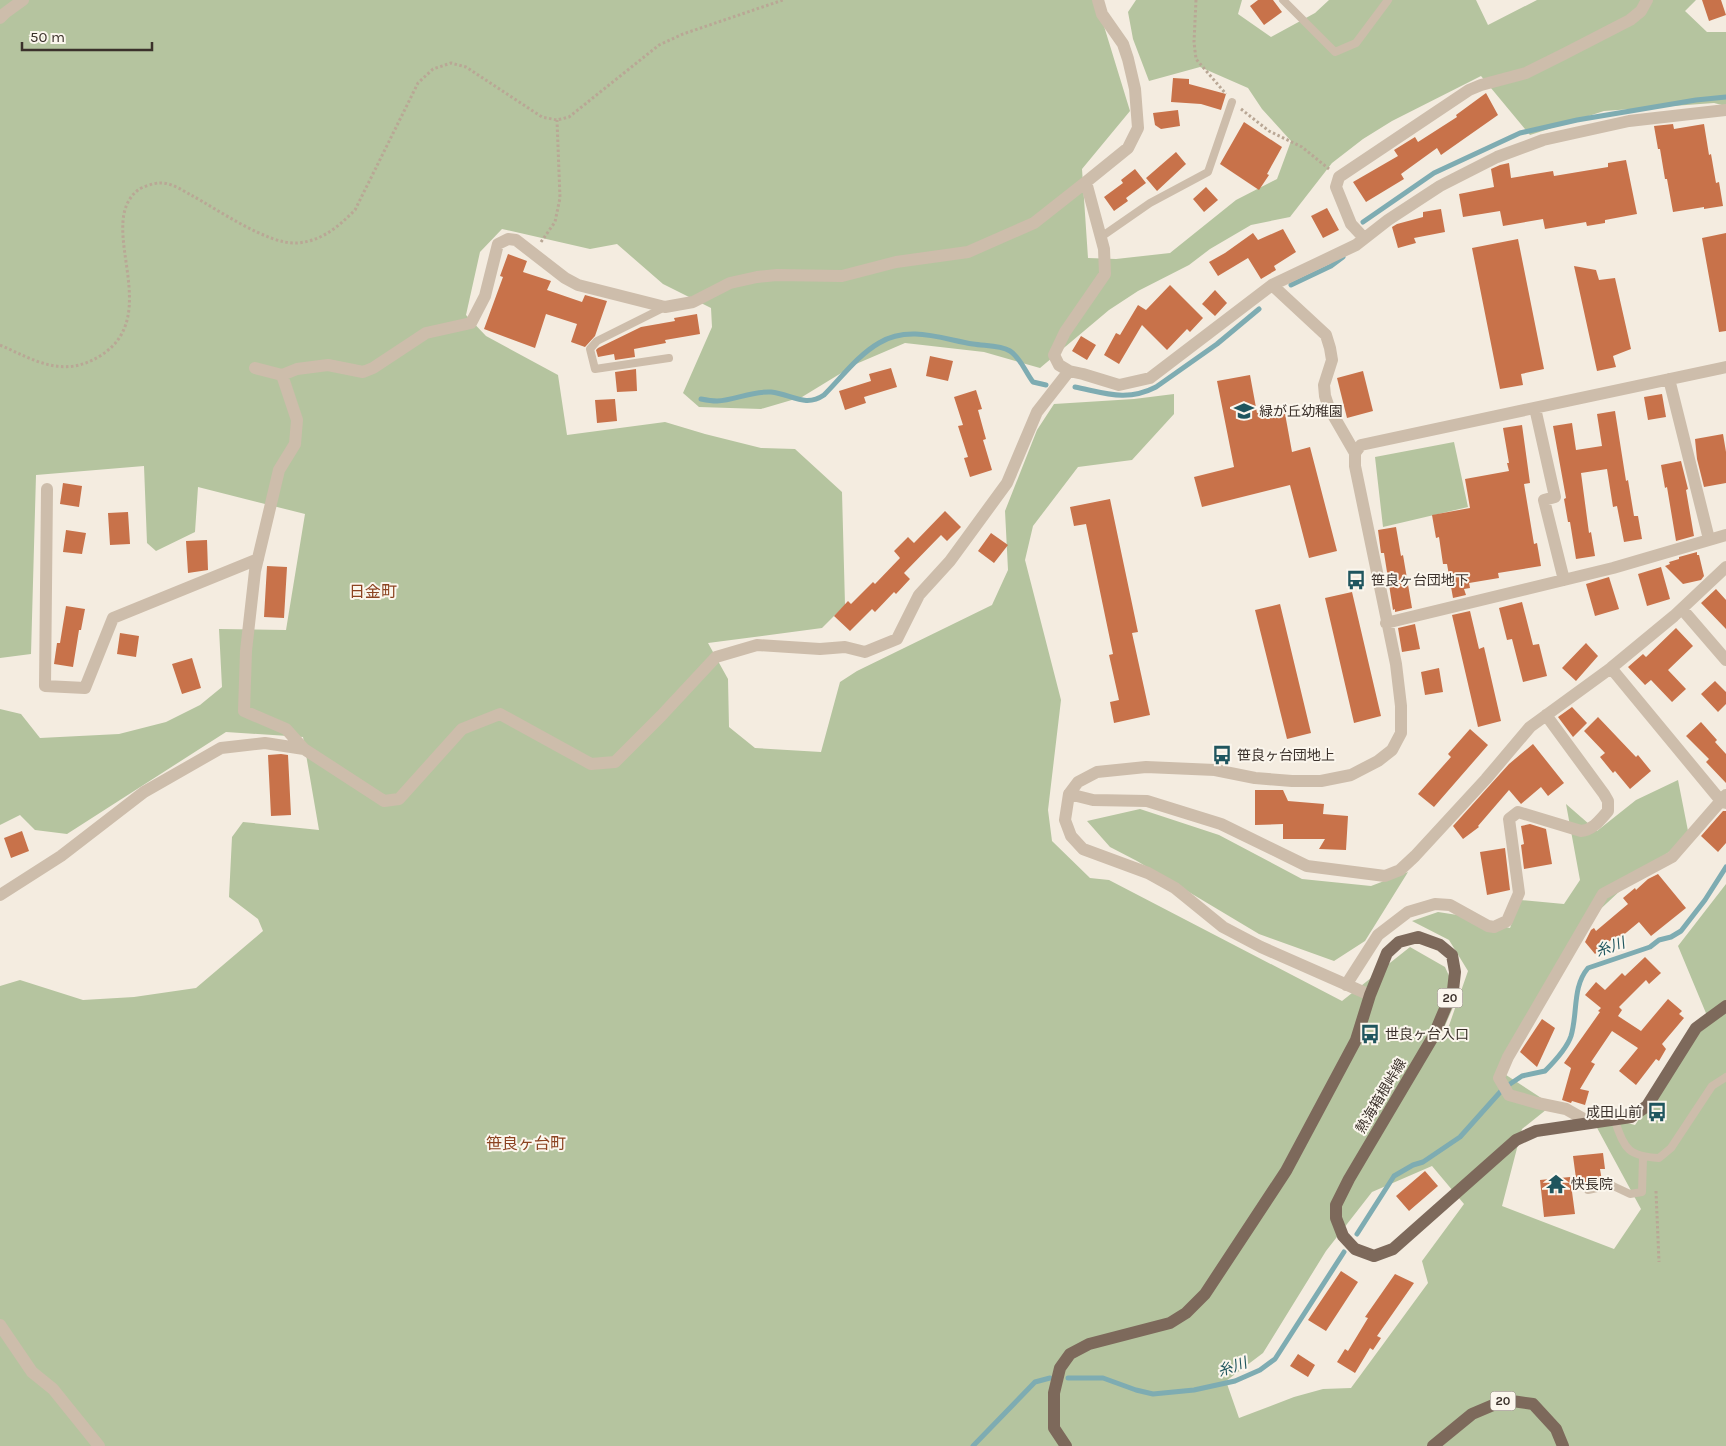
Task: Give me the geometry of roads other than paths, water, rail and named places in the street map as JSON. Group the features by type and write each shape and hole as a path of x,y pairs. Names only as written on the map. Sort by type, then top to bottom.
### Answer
{"main road":[{"name":"熱海箱根峠線","path":"1066,1446 1054,1428 1054,1393 1060,1368 1070,1354 1089,1344 1170,1323 1186,1313 1205,1294 1286,1171 1356,1040 1370,995 1387,954 1399,942 1418,937 1440,946 1452,955 1455,972 1453,990 1433,1037 1349,1178 1336,1204 1336,1218 1343,1236 1355,1249 1374,1256 1393,1249 1516,1140 1536,1131 1631,1117 1647,1106 1696,1028 1726,1006"},
{"name":"20","path":"1433,1446 1472,1414 1504,1400 1533,1404 1556,1428 1564,1446"}],"street":[{"path":"0,18 23,0"},
{"path":"255,368 282,374 297,369 328,365 363,372 373,368 426,333 471,323 486,296 498,244 508,239 516,240 565,278 578,285 665,307 693,302 730,282 757,276 842,276 896,262 968,252 1034,223 1128,148 1138,128 1135,89 1123,44 1102,14 1098,0"},
{"path":"1364,238 1351,224 1336,187 1339,177 1470,90 1481,85 1526,73 1564,54 1630,20 1641,11 1647,0"},
{"path":"1086,182 1104,249 1105,274 1065,332 1054,355 1059,365 1069,371 1119,385 1150,378 1272,285 1356,245 1388,220 1440,186 1517,149 1543,140 1629,121 1726,110"},
{"path":"1272,285 1326,335 1330,348 1332,360 1324,385 1325,396 1329,408 1355,453 1355,466 1396,664 1401,706 1401,733 1392,750 1378,761 1351,776 1321,781 1256,778 1215,770 1146,767 1097,772 1078,782 1069,794 1065,820 1071,836 1083,849 1148,873 1175,888 1223,927 1260,947 1370,995"},
{"path":"1355,453 1361,446 1726,367"},
{"path":"282,374 297,420 296,444 279,470 254,571 246,651 244,711 286,729 304,749 384,801 399,798 462,729 500,714 591,764 615,762 716,657 757,645 820,649 845,647 865,652 897,639 919,594 950,561 1007,484 1037,412 1069,371"},
{"path":"1669,379 1710,540"},
{"path":"1536,408 1555,497 1544,500 1564,580"},
{"path":"47,489 45,686 85,688 113,618 258,559"},
{"path":"1386,622 1613,568 1726,535"},
{"path":"1069,794 1093,800 1147,801 1221,824 1307,866 1385,876 1400,870 1415,856 1486,779 1530,727 1611,668 1682,609 1726,567"},
{"path":"1682,609 1726,660"},
{"path":"1589,1122 1566,1109 1509,1095 1499,1078 1508,1057 1603,894 1672,857 1724,800 1611,668"},
{"path":"1346,985 1378,935 1408,912 1434,904 1450,906 1488,926 1494,927 1507,921 1519,893 1509,819 1518,812 1581,831 1588,830 1599,822 1608,811 1608,801 1604,794 1546,715"},
{"path":"0,896 61,856 144,792 221,748 265,743 304,749"},
{"path":"0,1325 32,1372 53,1389 99,1446"}],"lane":[{"path":"1283,0 1336,52 1356,43 1388,0"},
{"path":"1101,237 1150,203 1208,172 1232,102"},
{"path":"665,307 597,340 590,349 595,369 669,358"},
{"path":"1614,1119 1629,1151 1644,1158 1659,1158 1671,1148 1712,1086 1726,1077"},
{"path":"1588,1190 1611,1186 1630,1194 1642,1192 1644,1158"}],"waterway":[{"path":"1363,222 1434,173 1520,133 1577,120 1696,100 1726,97"},
{"path":"1291,285 1331,266 1343,257"},
{"path":"1075,387 1116,395 1145,392 1156,387 1217,344 1259,309"},
{"path":"701,399 717,401 771,392 804,400 817,399 824,395 871,348 890,338 914,334 1006,349 1017,357 1033,382 1046,385"},
{"name":"糸川","path":"1510,1084 1522,1076 1545,1071 1563,1050 1571,1036 1577,992 1583,975 1588,968 1650,947 1659,940 1671,937 1681,931 1705,900 1726,867"},
{"name":"糸川","path":"1357,1234 1394,1176 1413,1165 1423,1162 1460,1137 1502,1090"},
{"name":"糸川","path":"1068,1378 1103,1378 1153,1394 1194,1390 1235,1381 1260,1370 1275,1359 1344,1252"},
{"name":"糸川","path":"973,1446 1035,1382 1050,1378"}],"place":[{"name":"緑が丘幼稚園","path":"1244,411"},
{"name":"笹良ヶ台団地下","path":"1356,580"},
{"name":"笹良ヶ台団地上","path":"1222,755"},
{"name":"世良ヶ台入口","path":"1370,1034"},
{"name":"成田山前","path":"1657,1112"},
{"name":"快長院","path":"1556,1184"}],"district":[{"name":"日金町","path":"373,591"},
{"name":"笹良ヶ台町","path":"526,1143"}]}
